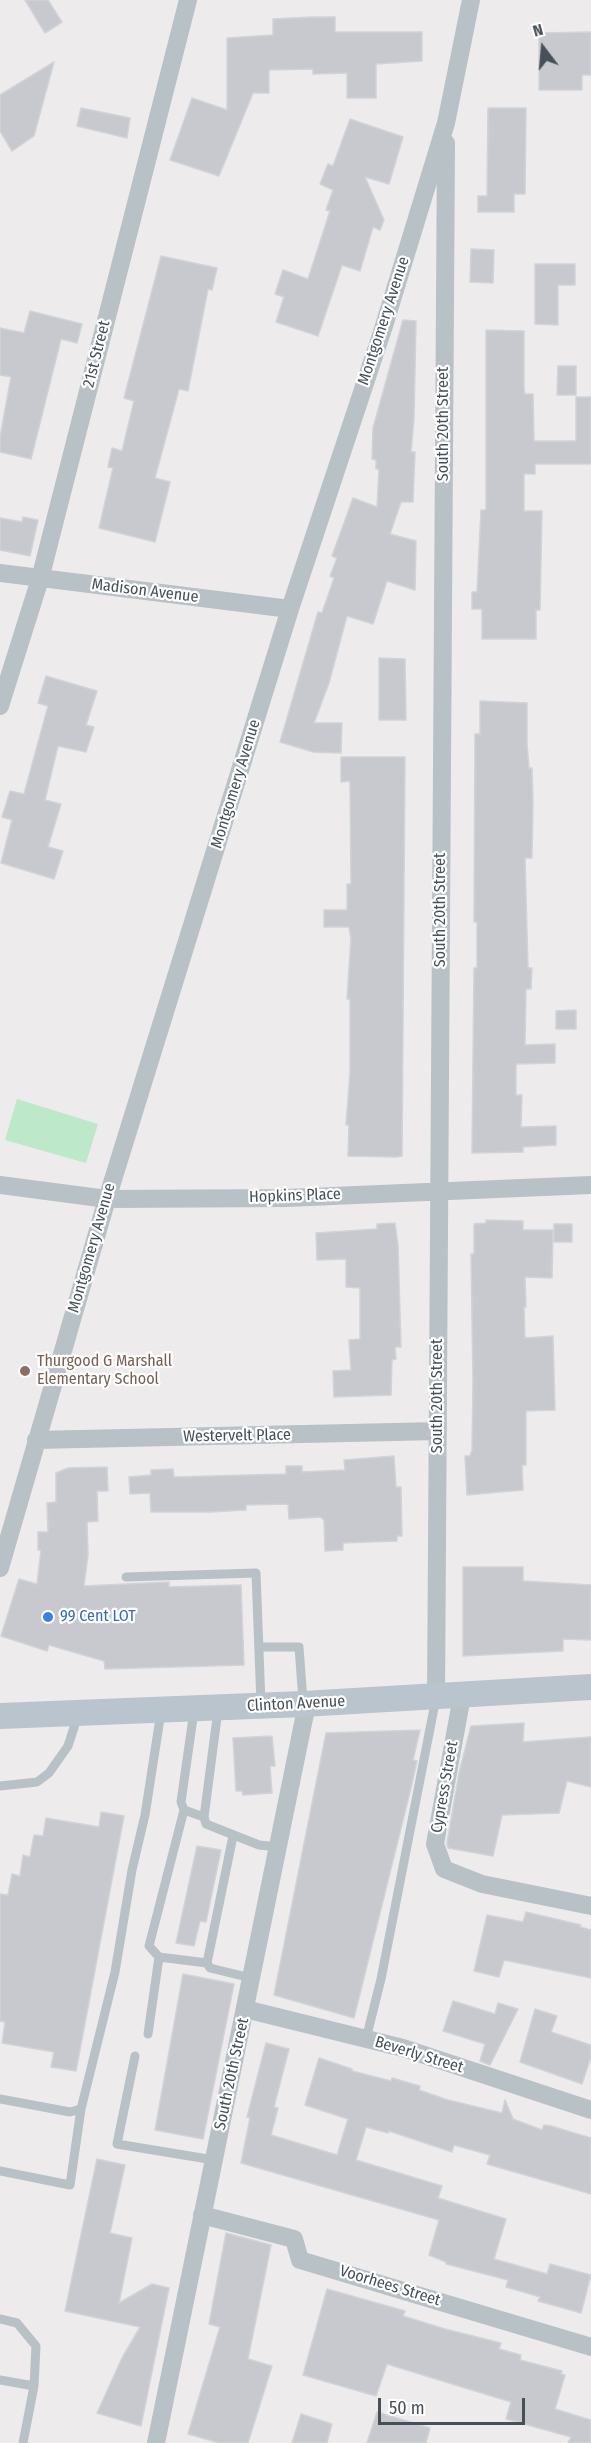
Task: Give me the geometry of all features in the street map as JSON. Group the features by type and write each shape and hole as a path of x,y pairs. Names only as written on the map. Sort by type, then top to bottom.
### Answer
{"main road":[{"name":"Clinton Avenue","path":"0,1716 305,1704 591,1687"}],"street":[{"name":"21st Street","path":"0,706 40,579 188,0"},
{"name":"Montgomery Avenue","path":"0,1568 107,1199 290,609 383,329 446,123 471,0"},
{"name":"South 20th Street","path":"436,1696 446,123"},
{"name":"Madison Avenue","path":"0,573 290,609"},
{"name":"Hopkins Place","path":"0,1185 107,1199 286,1198 591,1185"},
{"name":"Westervelt Place","path":"36,1440 438,1431"},
{"name":"Cypress Street","path":"462,1696 435,1844 444,1869 482,1884 591,1906"},
{"name":"South 20th Street","path":"156,2443 305,1704"},
{"name":"Beverly Street","path":"245,2009 403,2049 591,2110"},
{"name":"Voorhees Street","path":"202,2215 294,2239 300,2260 591,2347"}],"lane":[{"path":"126,1577 256,1573 261,1706"},
{"path":"260,1647 299,1647 305,1704"},
{"path":"366,2039 381,1979 436,1696"},
{"path":"206,1708 204,1816 206,1824 259,1845 278,1847"},
{"path":"206,1708 181,1802 184,1810 150,1946 159,1957 207,1964 210,1968 251,1978"},
{"path":"0,2171 70,2185 81,2109 115,1972 132,1870 145,1815 161,1710"},
{"path":"0,1786 37,1782 49,1773 68,1746 78,1713"},
{"path":"184,1810 204,1816"},
{"path":"207,1964 233,1836"},
{"path":"148,2034 159,1957"},
{"path":"135,2056 117,2144 214,2160"},
{"path":"0,2099 70,2112 81,2109"},
{"path":"0,2319 17,2323 36,2346 34,2386 23,2443"},
{"path":"0,2380 34,2386"}],"green space":[{"path":"17,1099 98,1124 86,1163 5,1140"}],"building":[{"path":"25,0 48,0 62,22 45,33"},
{"path":"335,17 335,32 422,32 422,61 376,64 376,98 347,98 347,73 313,74 313,69 269,70 269,93 253,93 219,176 170,160 192,98 227,110 227,38 273,35 273,19"},
{"path":"591,32 591,75 582,75 582,90 539,90 539,33"},
{"path":"54,62 34,136 12,151 0,131 0,95"},
{"path":"81,108 130,118 127,138 77,126"},
{"path":"488,108 526,108 525,194 514,194 514,212 478,212 478,196 487,196"},
{"path":"350,119 403,137 389,184 365,177 384,220 380,230 373,227 360,271 342,265 318,336 276,322 284,297 275,294 283,270 308,279 330,211 326,210 333,190 320,184 328,164 333,166"},
{"path":"471,249 494,250 493,283 470,282"},
{"path":"161,256 217,268 212,290 208,289 188,391 179,389 155,478 170,482 155,542 99,528 113,468 108,467 112,448 122,451 134,401 124,398"},
{"path":"535,264 575,264 575,285 558,285 558,325 535,324"},
{"path":"30,311 82,324 77,343 61,339 31,459 0,452 0,437 11,377 0,375 0,328 24,333"},
{"path":"403,320 416,321 411,452 415,452 413,502 401,502 390,534 416,541 415,590 387,581 373,624 347,616 329,683 314,723 342,723 341,753 313,752 280,742 318,612 322,613 334,578 330,576 337,558 332,556 353,498 377,507 379,469 376,469 376,460 372,459 373,428"},
{"path":"486,330 524,331 524,389 525,394 533,394 534,441 576,441 576,397 591,397 591,464 535,464 535,474 524,474 524,511 542,511 540,610 536,610 536,639 482,639 482,609 472,609 472,592 477,592 481,510 486,510"},
{"path":"558,366 576,366 576,395 557,395"},
{"path":"23,517 38,520 30,556 0,550 0,518 22,522"},
{"path":"379,658 405,659 406,720 379,720"},
{"path":"46,676 97,691 86,725 94,727 86,752 58,746 45,800 61,804 48,847 63,851 54,879 1,863 12,820 2,817 10,791 24,794 48,706 38,703"},
{"path":"480,701 527,703 527,744 529,768 532,768 533,801 532,858 525,858 528,968 532,968 531,989 526,989 525,1045 555,1044 555,1063 516,1064 516,1095 522,1095 521,1127 556,1126 556,1145 523,1147 523,1152 472,1153 474,968 477,968 477,922 474,922 475,734 480,734"},
{"path":"341,757 405,757 402,1156 396,1157 348,1156 349,1125 346,1125 350,1072 350,999 347,999 351,938 349,927 324,927 324,910 347,910 347,884 351,884 350,781 341,782"},
{"path":"576,1010 576,1029 556,1029 556,1011"},
{"path":"486,1220 523,1221 523,1230 553,1230 552,1278 525,1277 526,1307 524,1307 525,1338 553,1336 555,1410 526,1411 526,1465 522,1465 523,1490 467,1495 465,1456 470,1456 472,1450 471,1254 474,1254 474,1224 486,1223"},
{"path":"395,1223 398,1245 401,1347 395,1347 396,1359 392,1360 391,1395 334,1397 333,1371 351,1370 349,1340 360,1339 360,1288 346,1287 346,1259 317,1260 316,1233 377,1229 377,1224"},
{"path":"554,1224 572,1224 572,1242 554,1242"},
{"path":"394,1456 396,1487 401,1487 402,1536 397,1536 397,1541 343,1543 343,1550 325,1551 324,1520 320,1517 289,1519 288,1504 246,1505 246,1510 151,1512 150,1493 130,1494 129,1477 151,1475 151,1470 173,1469 174,1477 286,1474 286,1466 302,1466 302,1472 345,1470 344,1460"},
{"path":"107,1467 108,1491 97,1491 98,1521 87,1522 88,1555 84,1586 169,1582 169,1587 241,1585 244,1665 105,1669 104,1661 49,1645 47,1651 1,1636 19,1579 37,1584 41,1550 38,1550 38,1532 48,1532 47,1503 56,1502 56,1473 68,1468"},
{"path":"463,1567 523,1567 523,1581 591,1585 591,1640 563,1639 563,1651 463,1656"},
{"path":"524,1723 523,1742 591,1737 591,1787 567,1781 559,1813 502,1815 493,1856 448,1848 459,1773 471,1726"},
{"path":"420,1730 413,1760 417,1761 411,1788 354,2018 274,1995 326,1733"},
{"path":"272,1736 275,1766 270,1766 272,1793 243,1795 242,1791 236,1791 233,1738"},
{"path":"101,1812 124,1816 76,2071 51,2067 54,2052 2,2043 5,2022 0,2021 0,1894 8,1895 12,1874 20,1876 23,1855 30,1857 34,1835 43,1836 46,1818 99,1827"},
{"path":"197,1846 221,1850 206,1922 200,1921 194,1946 176,1943"},
{"path":"526,1912 581,1925 580,1927 591,1930 591,1978 504,1960 499,1977 474,1971 487,1915 523,1922"},
{"path":"183,1974 234,1984 203,2139 155,2130"},
{"path":"453,2001 495,2014 498,2003 518,2009 490,2065 480,2061 485,2044 443,2031"},
{"path":"535,2009 557,2016 551,2032 591,2045 591,2057 582,2084 520,2062"},
{"path":"266,2043 289,2049 274,2107 278,2108 271,2135 337,2155 348,2119 305,2105 319,2058 352,2069 352,2071 420,2086 419,2090 448,2100 502,2113 505,2100 513,2119 542,2130 544,2125 551,2126 591,2138 591,2194 487,2164 490,2155 454,2145 452,2152 389,2131 388,2133 366,2127 356,2160 442,2186 438,2198 506,2219 494,2259 547,2274 550,2264 591,2275 581,2313 538,2301 540,2297 506,2287 508,2280 446,2264 429,2255 439,2220 241,2163 250,2118 247,2117"},
{"path":"97,2159 125,2165 110,2233 132,2238 119,2303 152,2284 169,2288 141,2426 97,2413 122,2358 140,2327 65,2311"},
{"path":"226,2233 271,2245 248,2359 272,2366 248,2443 219,2443 188,2434 220,2327 209,2324"},
{"path":"327,2289 405,2311 403,2316 501,2343 499,2349 521,2355 520,2360 562,2371 561,2374 565,2375 555,2409 591,2420 591,2443 568,2443 571,2437 506,2419 511,2402 387,2364 376,2396 303,2375"},
{"path":"377,2412 430,2428 426,2443 367,2443"},
{"path":"301,2414 332,2424 327,2443 292,2443"}],"place":[{"name":"Thurgood G Marshall Elementary School","path":"25,1371"},
{"name":"99 Cent LOT","path":"48,1617"}]}
